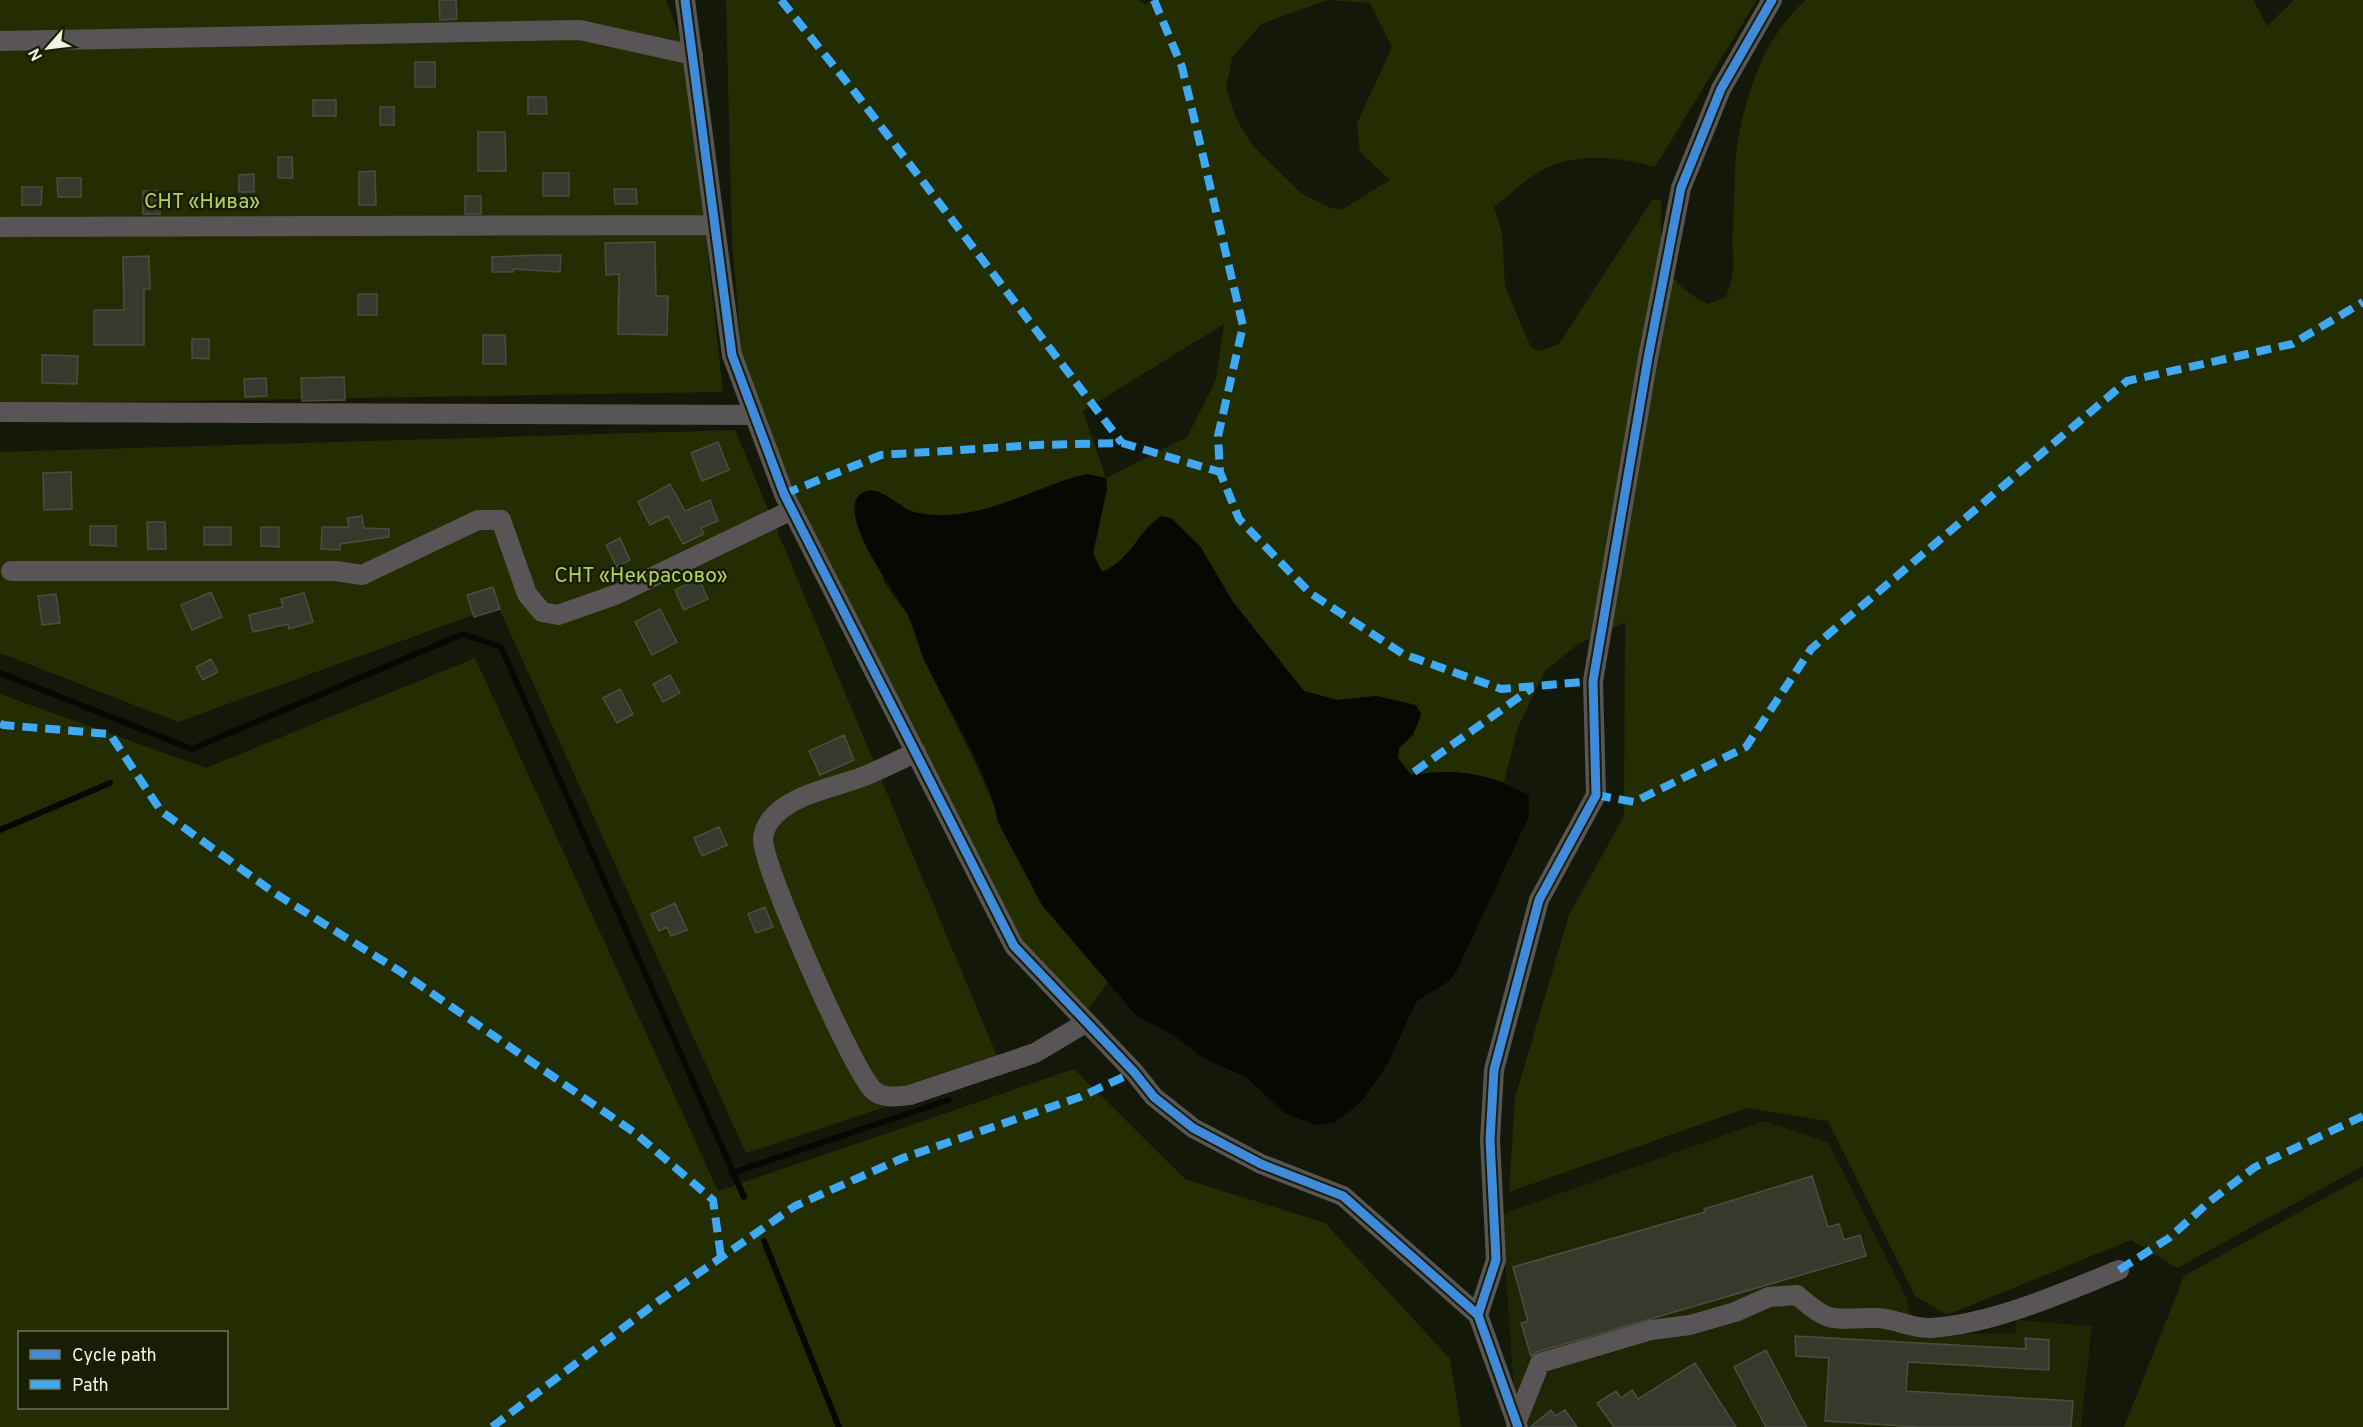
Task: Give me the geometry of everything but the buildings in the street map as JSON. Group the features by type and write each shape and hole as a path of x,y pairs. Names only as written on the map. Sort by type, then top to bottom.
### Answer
{"street":[{"path":"685,0 732,355 792,510 1014,946 1087,1022 1154,1097 1193,1128 1261,1164 1343,1196 1478,1316 1517,1425"},
{"path":"1478,1316 1496,1260 1490,1140 1494,1070 1539,900 1596,795 1593,681 1648,358 1682,188 1721,89 1772,0"},
{"path":"0,41 580,30 693,55"},
{"path":"0,227 715,225"},
{"path":"0,412 754,415"},
{"path":"11,571 336,571 362,575 478,520 501,520 527,594 542,612 558,615 615,595 792,510"},
{"path":"916,752 862,777 798,800 779,812 769,823 763,838 767,858 808,961 859,1070 873,1091 892,1098 910,1095 1035,1053 1087,1022"},
{"path":"1517,1425 1540,1363 1651,1330 1690,1325 1735,1312 1768,1297 1797,1295 1819,1315 1836,1321 1878,1317 1929,1328 2032,1305 2119,1270"}],"shaded area":[{"path":"1087,474 1106,478 1107,489 1093,553 1102,572 1121,560 1161,516 1171,518 1200,546 1233,602 1304,691 1337,700 1377,696 1416,705 1421,714 1418,725 1399,748 1398,758 1411,775 1444,772 1472,774 1499,782 1529,796 1529,816 1456,972 1449,981 1416,1002 1388,1063 1362,1101 1336,1122 1315,1125 1286,1114 1247,1078 1200,1056 1173,1035 1136,1015 1042,905 998,822 987,784 926,664 910,619 870,553 855,517 855,503 862,493 868,491 880,493 905,508 922,514 961,514 979,511"},
{"path":"1764,1121 1828,1142 1906,1297 1915,1335 2015,1333 2017,1320 2092,1326 2081,1427 1518,1427 1502,1214"}],"green space":[{"name":"СНТ «Нива»","path":"0,0 666,0 685,49 723,392 0,404"},
{"path":"726,0 1139,0 1145,5 1152,0 1328,0 1757,0 1655,167 1600,158 1559,163 1532,176 1494,207 1502,233 1505,287 1531,347 1540,351 1559,344 1652,200 1661,200 1662,248 1665,261 1679,284 1708,304 1726,297 1733,270 1735,166 1744,111 1749,93 1771,42 1781,27 1806,0 2253,0 2267,26 2294,0 2363,0 2363,1166 2177,1268 2131,1240 1947,1315 1915,1296 1828,1121 1747,1108 1509,1192 1515,1098 1569,915 1624,816 1625,622 1578,644 1545,671 1518,727 1504,782 1458,772 1411,775 1398,758 1399,748 1415,734 1377,696 1337,700 1304,691 1233,602 1200,546 1154,521 1122,562 1102,573 1093,553 1107,489 1087,474 1000,504 954,515 932,515 911,511 875,490 884,582 907,614 925,661 979,771 996,810 998,822 1042,905 1108,982 1079,1021 1004,924 803,513 743,367 732,243","holes":["1328,0 1370,3 1392,47 1357,123 1360,152 1390,180 1341,210 1331,208 1302,194 1254,147 1236,119 1226,89 1232,58 1261,24","1224,324 1216,380 1187,437 1106,478 1083,411"]},
{"name":"СНТ «Некрасово»","path":"735,430 1002,1068 746,1153 498,606 178,722 0,653 0,452"},
{"path":"475,658 718,1191 1074,1069 1185,1179 1325,1223 1450,1359 1461,1427 0,1427 0,694 206,768"},
{"path":"2363,1177 2363,1427 2124,1427 2184,1276"}],"waterway":[{"path":"0,673 192,749 463,634 501,647 744,1197"},
{"path":"0,830 110,783"},
{"path":"732,1173 949,1100"},
{"path":"764,1241 839,1427"}],"marked path":[{"path":"781,0 857,95 1122,443"},
{"path":"1154,0 1182,67 1243,326 1218,436 1220,472 1239,519 1310,593 1403,654 1501,689 1593,681"},
{"path":"1596,795 1634,802 1746,747 1811,649 2127,381 2292,344 2363,302"},
{"path":"784,494 881,455 1037,445 1122,443 1220,472"},
{"path":"1414,772 1532,688"},
{"path":"0,723 110,734 161,811 273,892 401,972 635,1133 713,1200 721,1257"},
{"path":"492,1427 660,1300 795,1206 903,1158 1080,1097 1134,1072"},
{"path":"2119,1270 2169,1238 2209,1202 2255,1167 2363,1116"}],"cycle path":[{"path":"685,0 732,355 784,494 1014,946 1134,1072 1154,1097 1193,1128 1261,1164 1343,1196 1478,1315"},
{"path":"1518,1427 1478,1315 1496,1260 1490,1140 1494,1070 1539,900 1596,795 1593,681 1648,358 1681,188 1721,89 1772,0"}]}
